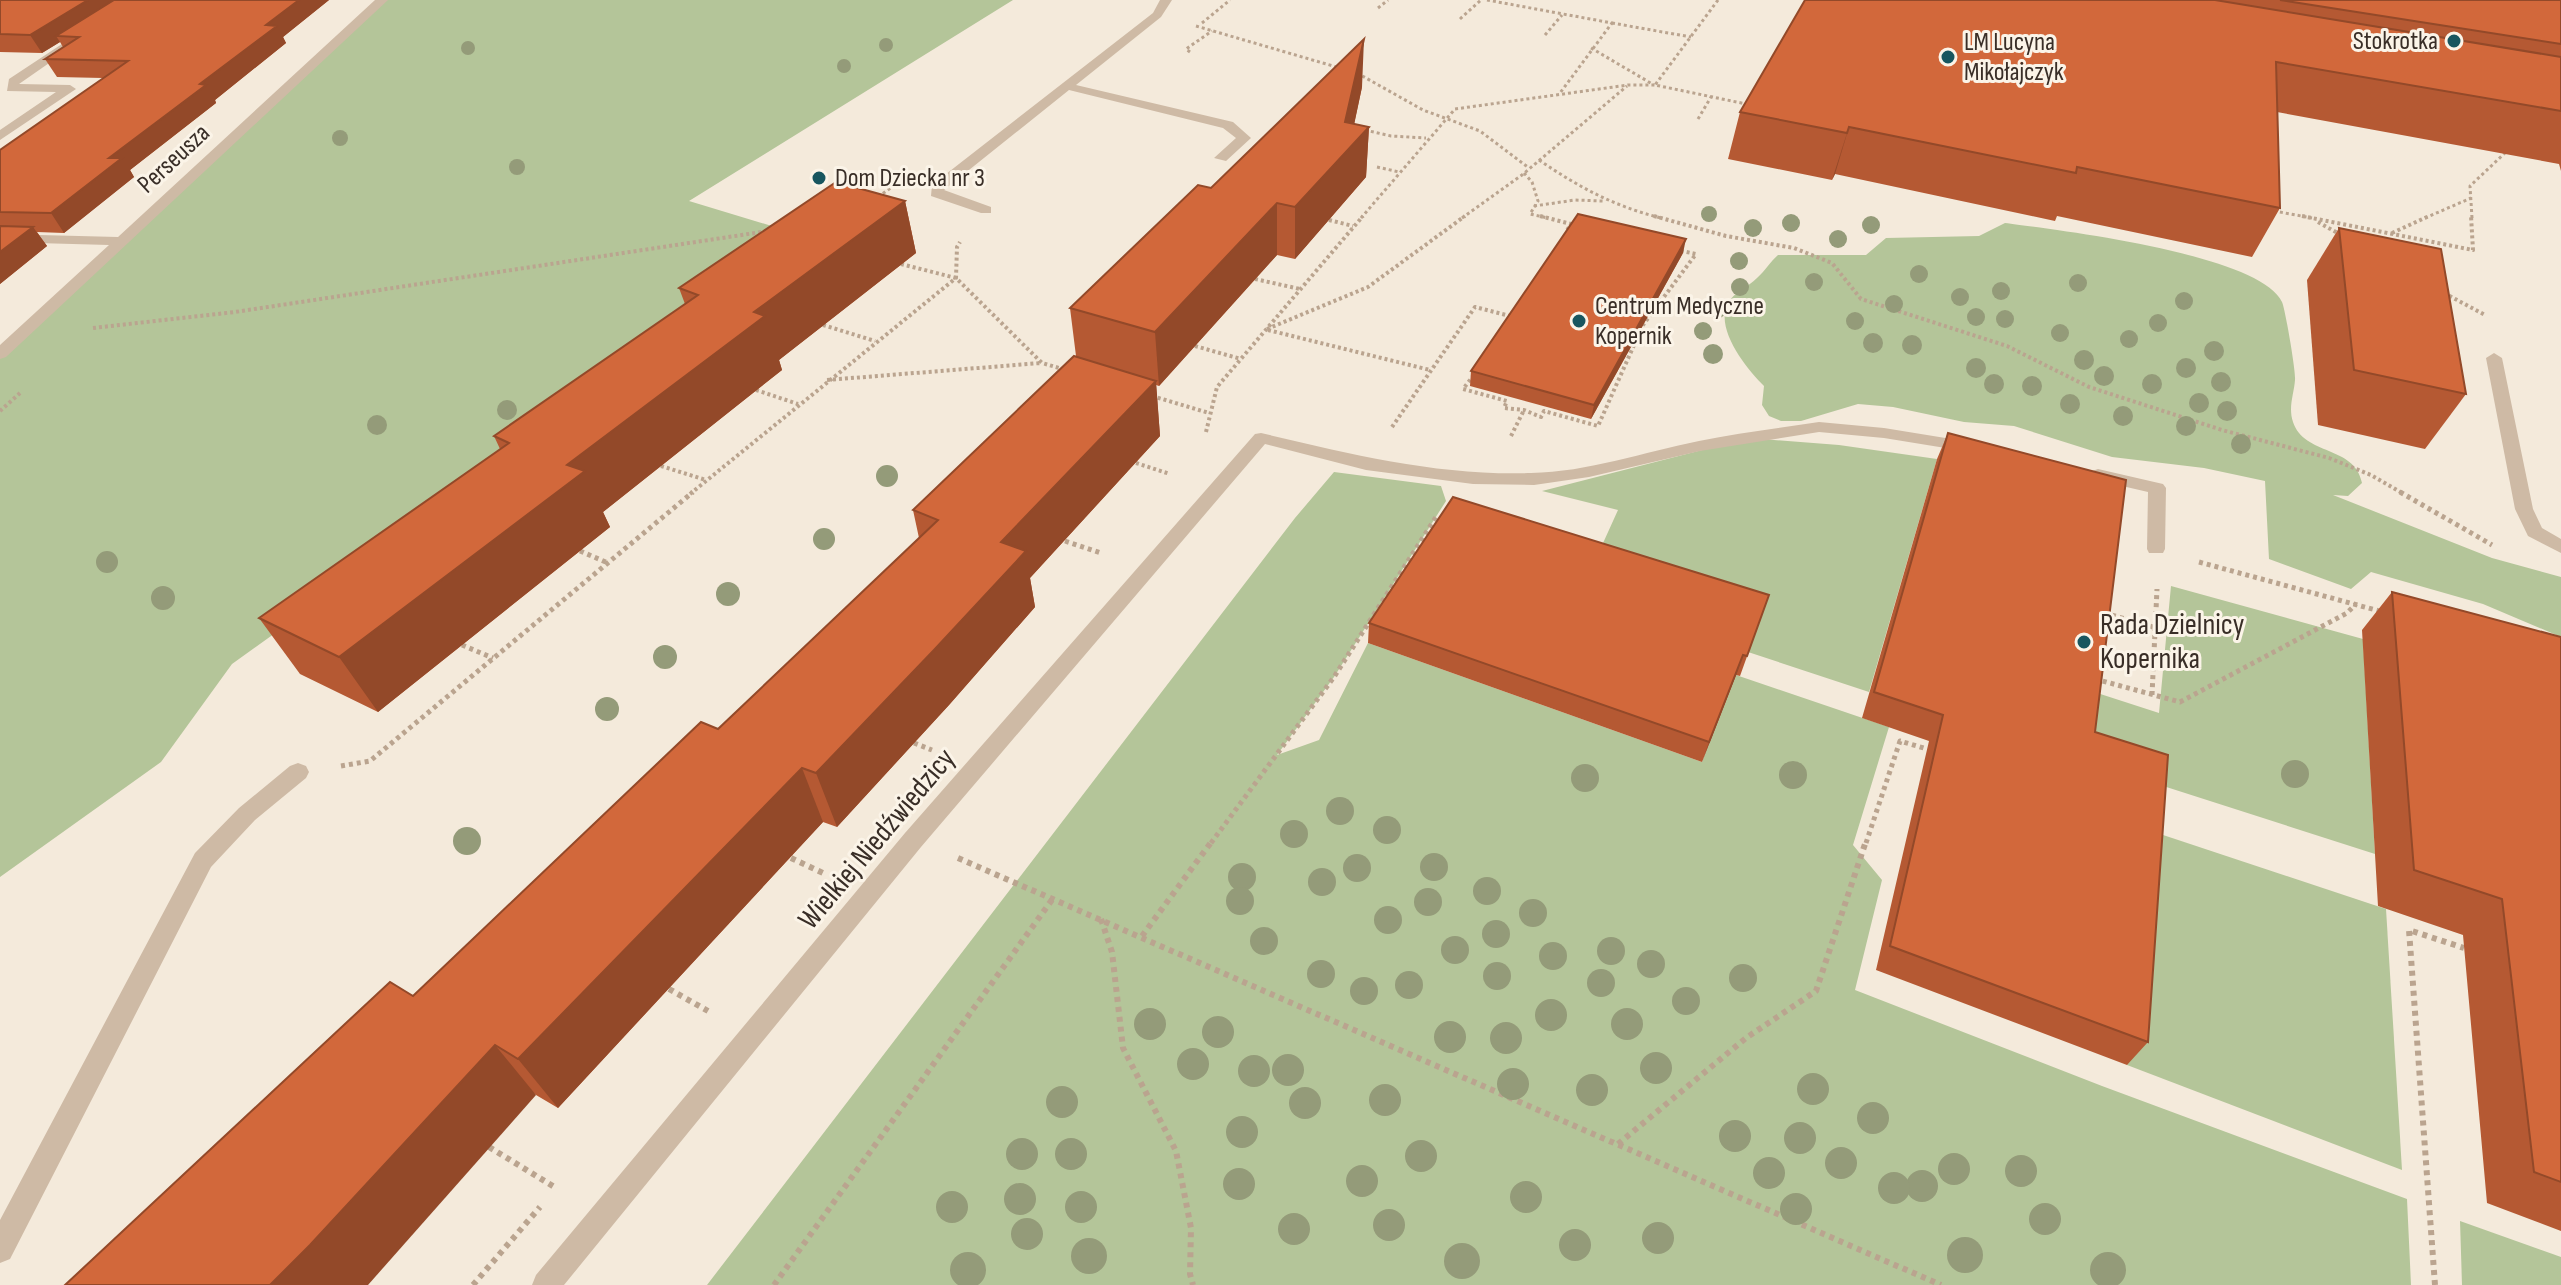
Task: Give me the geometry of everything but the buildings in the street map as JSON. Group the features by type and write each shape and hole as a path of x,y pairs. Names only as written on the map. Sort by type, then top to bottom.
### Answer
{"street":[{"name":"Perseusza","path":"0,354 382,0"},
{"path":"986,210 936,193 937,188 1157,15 1166,0"},
{"path":"0,136 70,89 11,88 15,79 86,34"},
{"path":"1067,86 1228,125 1244,138 1221,158"},
{"path":"0,238 120,241"},
{"path":"2494,358 2524,509 2535,532 2561,547"},
{"path":"1366,464 1473,478 1534,479 1589,471 1700,446 1819,427 1930,439 1990,452"},
{"name":"Wielkiej Niedźwiedzicy","path":"546,1285 913,840 1261,438 1366,464"},
{"path":"2081,472 2157,488 2156,549"},
{"path":"0,1249 203,860 247,814 298,772"}],"path":[{"path":"1230,0 1198,26 1359,74 1423,110 1480,131 1529,168"},
{"path":"1378,8 1388,0"},
{"path":"1460,19 1481,0"},
{"path":"1487,0 1691,37"},
{"path":"1655,85 1718,0"},
{"path":"1545,35 1563,14"},
{"path":"1559,94 1612,23"},
{"path":"1190,52 1186,49 1212,30"},
{"path":"1591,48 1655,85"},
{"path":"1362,130 1391,136 1427,138 1455,109 1628,85 1655,85 1758,106"},
{"path":"1430,370 1266,330 1368,287 1524,173 1628,85"},
{"path":"1698,119 1711,97"},
{"path":"2270,210 2473,250 2470,186 2512,147"},
{"path":"1539,160 1572,183 1608,201 1726,236 1794,248 1832,263 1861,299 2007,346 2089,387 2144,406 2329,458 2371,475 2473,537 2494,546"},
{"path":"1377,167 1399,172"},
{"path":"1524,173 1532,182 1538,201 1530,214 1571,224 1563,237"},
{"path":"869,192 880,195"},
{"path":"2390,234 2471,198"},
{"path":"1534,206 1575,200 1608,201"},
{"path":"298,772 370,761 827,380 956,278 957,247 986,210"},
{"path":"2311,218 2353,242"},
{"path":"1329,220 1353,226"},
{"path":"87,329 235,312 776,230"},
{"path":"1481,365 1463,389 1507,401 1504,408 1524,410 1541,417 1544,411 1598,426 1643,325 1696,254 1670,248"},
{"path":"901,264 956,278 1042,363"},
{"path":"1255,279 1300,289"},
{"path":"2436,289 2485,315"},
{"path":"1366,464 1475,307 1515,317 1507,329"},
{"path":"823,325 876,342"},
{"path":"1195,346 1241,359"},
{"path":"827,380 1042,363 1072,372"},
{"path":"756,390 799,404"},
{"path":"1148,395 1209,413"},
{"path":"1514,432 1524,410"},
{"path":"1136,463 1170,474"},
{"path":"661,466 707,481"},
{"path":"1142,936 1334,677 1446,501"},
{"path":"1065,541 1101,553"},
{"path":"2156,549 2385,612"},
{"path":"580,551 608,563"},
{"path":"2152,695 2157,581"},
{"path":"2091,677 2180,702 2347,613 2356,604"},
{"path":"2107,625 2108,614 2153,627"},
{"path":"462,645 493,658"},
{"path":"1618,1144 1746,1038 1816,991 1900,741 1927,749"},
{"path":"914,743 932,750"},
{"path":"913,840 1054,897 1941,1285"},
{"path":"791,858 826,875"},
{"path":"774,1285 1054,897"},
{"path":"1101,919 1112,952 1123,1048 1176,1151 1191,1228 1190,1274 1193,1285"},
{"path":"2435,1285 2409,930 2464,948"},
{"path":"669,989 708,1011"},
{"path":"489,1147 556,1188"}],"green space":[{"path":"386,0 1013,0 689,201 821,241 232,664 161,762 0,877 0,354"},
{"path":"2005,223 2155,247 2237,270 2266,285 2282,302 2285,316 2295,375 2291,406 2293,422 2307,441 2350,462 2362,483 2348,496 2333,495 2492,558 2561,577 2561,637 2483,604 2371,572 2351,589 2269,559 2265,481 2204,468 2112,457 2014,426 1964,422 1893,407 1858,404 1801,421 1781,421 1769,416 1762,405 1764,386 1734,348 1725,325 1725,313 1731,299 1757,278 1778,255 1866,255 1886,238 1979,236"},
{"path":"1749,438 1839,445 1937,459 1869,692 1748,652 1594,563 1618,510 1542,491"},
{"path":"1334,472 1441,486 1446,501 1334,677 1277,755 1319,740 1368,643 1702,762 1736,675 1889,727 1853,845 1882,880 1855,990 2407,1199 2411,1285 707,1285 1295,518"},
{"path":"2171,586 2363,639 2375,854 2079,759 2088,690 2159,713"},
{"path":"2145,829 2386,909 2402,1170 2127,1065"},
{"path":"2460,1221 2561,1257 2561,1285 2462,1285"}],"place":[{"name":"Stokrotka","path":"2454,41"},
{"name":"LM Lucyna Mikołajczyk","path":"1948,57"},
{"name":"Dom Dziecka nr 3","path":"819,178"},
{"name":"Centrum Medyczne Kopernik","path":"1579,321"},
{"name":"Rada Dzielnicy Kopernika","path":"2084,642"}]}
